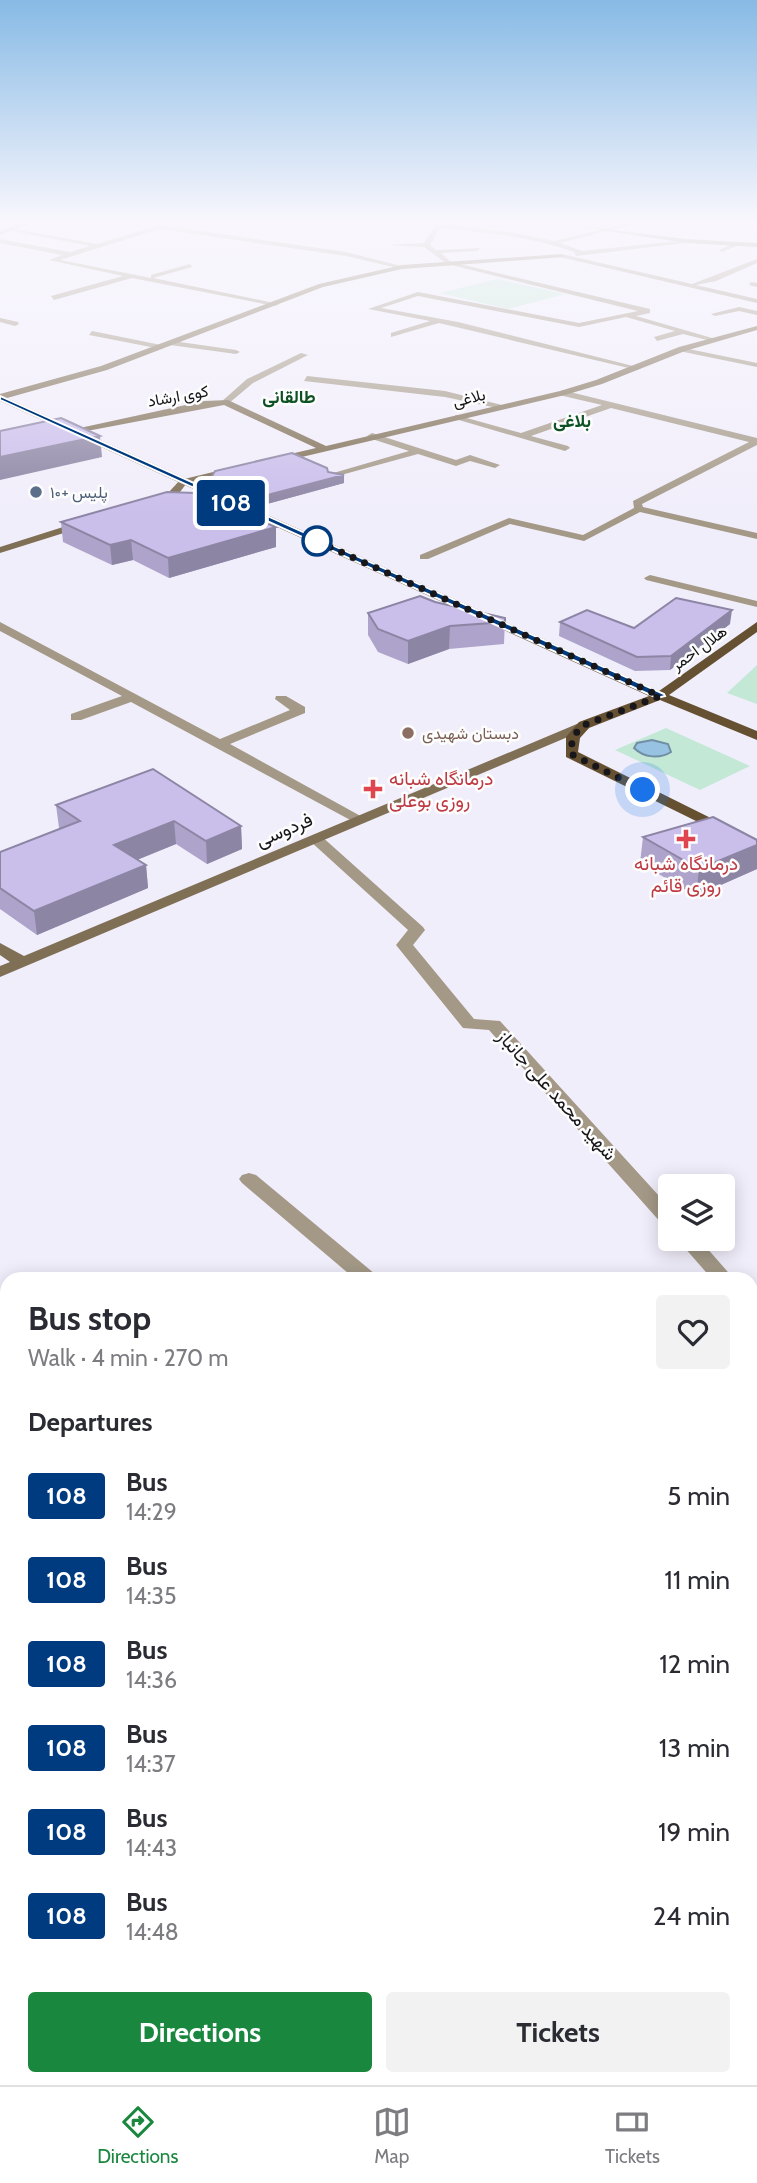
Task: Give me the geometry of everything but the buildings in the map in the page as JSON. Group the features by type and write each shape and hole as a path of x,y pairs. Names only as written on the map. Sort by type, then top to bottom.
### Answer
{"main road":[{"path":"0,398 660,696 757,736"},
{"name":"هلال احمر","path":"584,725 660,696 757,626"},
{"path":"584,725 573,737 571,754 757,847"}],"street":[{"path":"1,320 15,324"},
{"path":"0,398 104,368 232,320"},
{"path":"394,335 438,320"},
{"path":"440,320 637,368"},
{"path":"555,320 579,325 601,320"},
{"path":"645,320 715,340"},
{"name":"بلاغی","path":"259,464 562,393 637,368 682,349 757,328"},
{"path":"657,339 684,331"},
{"path":"92,333 161,347"},
{"path":"173,343 236,352"},
{"path":"682,349 757,365"},
{"path":"225,402 250,381 304,355"},
{"path":"307,379 445,394 502,406"},
{"path":"562,393 757,441"},
{"name":"کوی ارشاد","path":"71,430 225,402 323,448"},
{"path":"521,436 611,405"},
{"path":"456,418 565,448"},
{"path":"372,436 456,463 470,458 495,466"},
{"path":"639,509 637,503 656,491 757,441"},
{"path":"333,476 418,451"},
{"path":"155,503 173,494 183,482 247,467"},
{"path":"142,506 190,500 224,500"},
{"path":"424,557 509,521 584,538 639,509 757,537"},
{"path":"1,549 93,521"},
{"path":"650,578 757,604"},
{"path":"0,626 359,819"},
{"path":"76,717 132,697"},
{"path":"219,744 300,710 281,699"},
{"name":"فردوسی","path":"0,972 584,725"},
{"name":"شهید محمد علی جانباز","path":"315,838 417,930 404,944 468,1024 494,1025 658,1207"},
{"path":"0,948 23,963"},
{"path":"248,1179 360,1272"},
{"path":"698,1251 718,1272"}],"green space":[{"path":"757,665 757,704 727,693"},
{"path":"666,728 750,766 700,790 615,750"}],"water":[{"path":"652,740 668,744 671,752 652,756 642,754 634,748 637,743"}],"bus line":[{"name":"108","path":"0,398 660,696"}],"place":[{"name":"پلیس +۱۰","path":"36,492"},
{"name":"دبستان شهیدی","path":"408,733"},
{"name":"درمانگاه شبانه روزی بوعلی","path":"373,789"},
{"name":"درمانگاه شبانه روزی قائم","path":"686,839"}],"district":[{"name":"طالقانی","path":"289,397"},
{"name":"بلاغی","path":"572,421"}],"route":[{"path":"317,541 312,539 660,696 584,725 577,730 571,745 571,754 643,790"}]}
